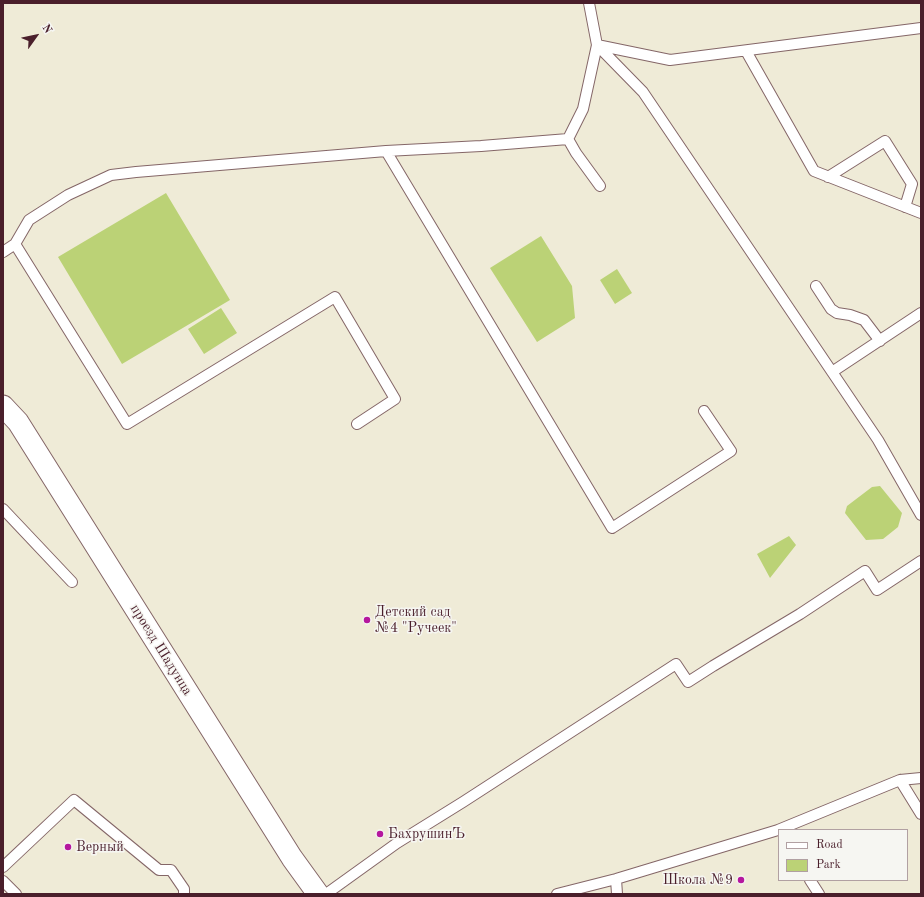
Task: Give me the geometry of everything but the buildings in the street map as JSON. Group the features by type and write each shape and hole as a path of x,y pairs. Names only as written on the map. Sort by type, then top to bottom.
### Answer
{"street":[{"name":"проезд Шадунца","path":"3,406 18,422 284,845 318,894"}],"lane":[{"path":"568,139 583,109 597,45 589,3"},
{"path":"597,45 670,60 921,28"},
{"path":"597,45 643,92 878,440 921,515"},
{"path":"746,51 814,171 921,213"},
{"path":"3,252 15,244 29,220 68,195 110,175 386,151 481,146 568,139"},
{"path":"568,139 576,153 600,186"},
{"path":"828,177 885,141 912,184 904,207"},
{"path":"386,151 612,528 732,451 704,411"},
{"path":"15,244 127,424 335,297 395,399 357,424"},
{"path":"816,286 831,309 837,313 850,315 864,320 880,340"},
{"path":"832,372 921,313"},
{"path":"3,509 72,582"},
{"path":"326,894 397,843 485,788 676,664 688,682 800,614 865,572 877,590 921,561"},
{"path":"784,829 900,780 921,778"},
{"path":"900,780 921,814"},
{"path":"3,867 74,800 159,870 171,870 184,889 184,894"},
{"path":"557,894 616,879 778,831"},
{"path":"616,879 617,894"},
{"path":"3,881 16,894"},
{"path":"811,881 819,894"}],"green space":[{"path":"166,193 230,300 122,364 58,257"},
{"path":"541,236 572,286 575,318 537,342 490,268"},
{"path":"617,269 632,293 615,304 600,280"},
{"path":"221,308 237,333 204,354 188,329"},
{"path":"880,486 902,513 898,527 883,539 866,540 845,513 847,506 872,487"},
{"path":"789,536 796,545 770,578 757,554"}],"place":[{"name":"Детский сад №4 \"Ручеек\"","path":"367,620"},
{"name":"БахрушинЪ","path":"380,834"},
{"name":"Верный","path":"68,847"},
{"name":"Школа №9","path":"741,880"}]}
